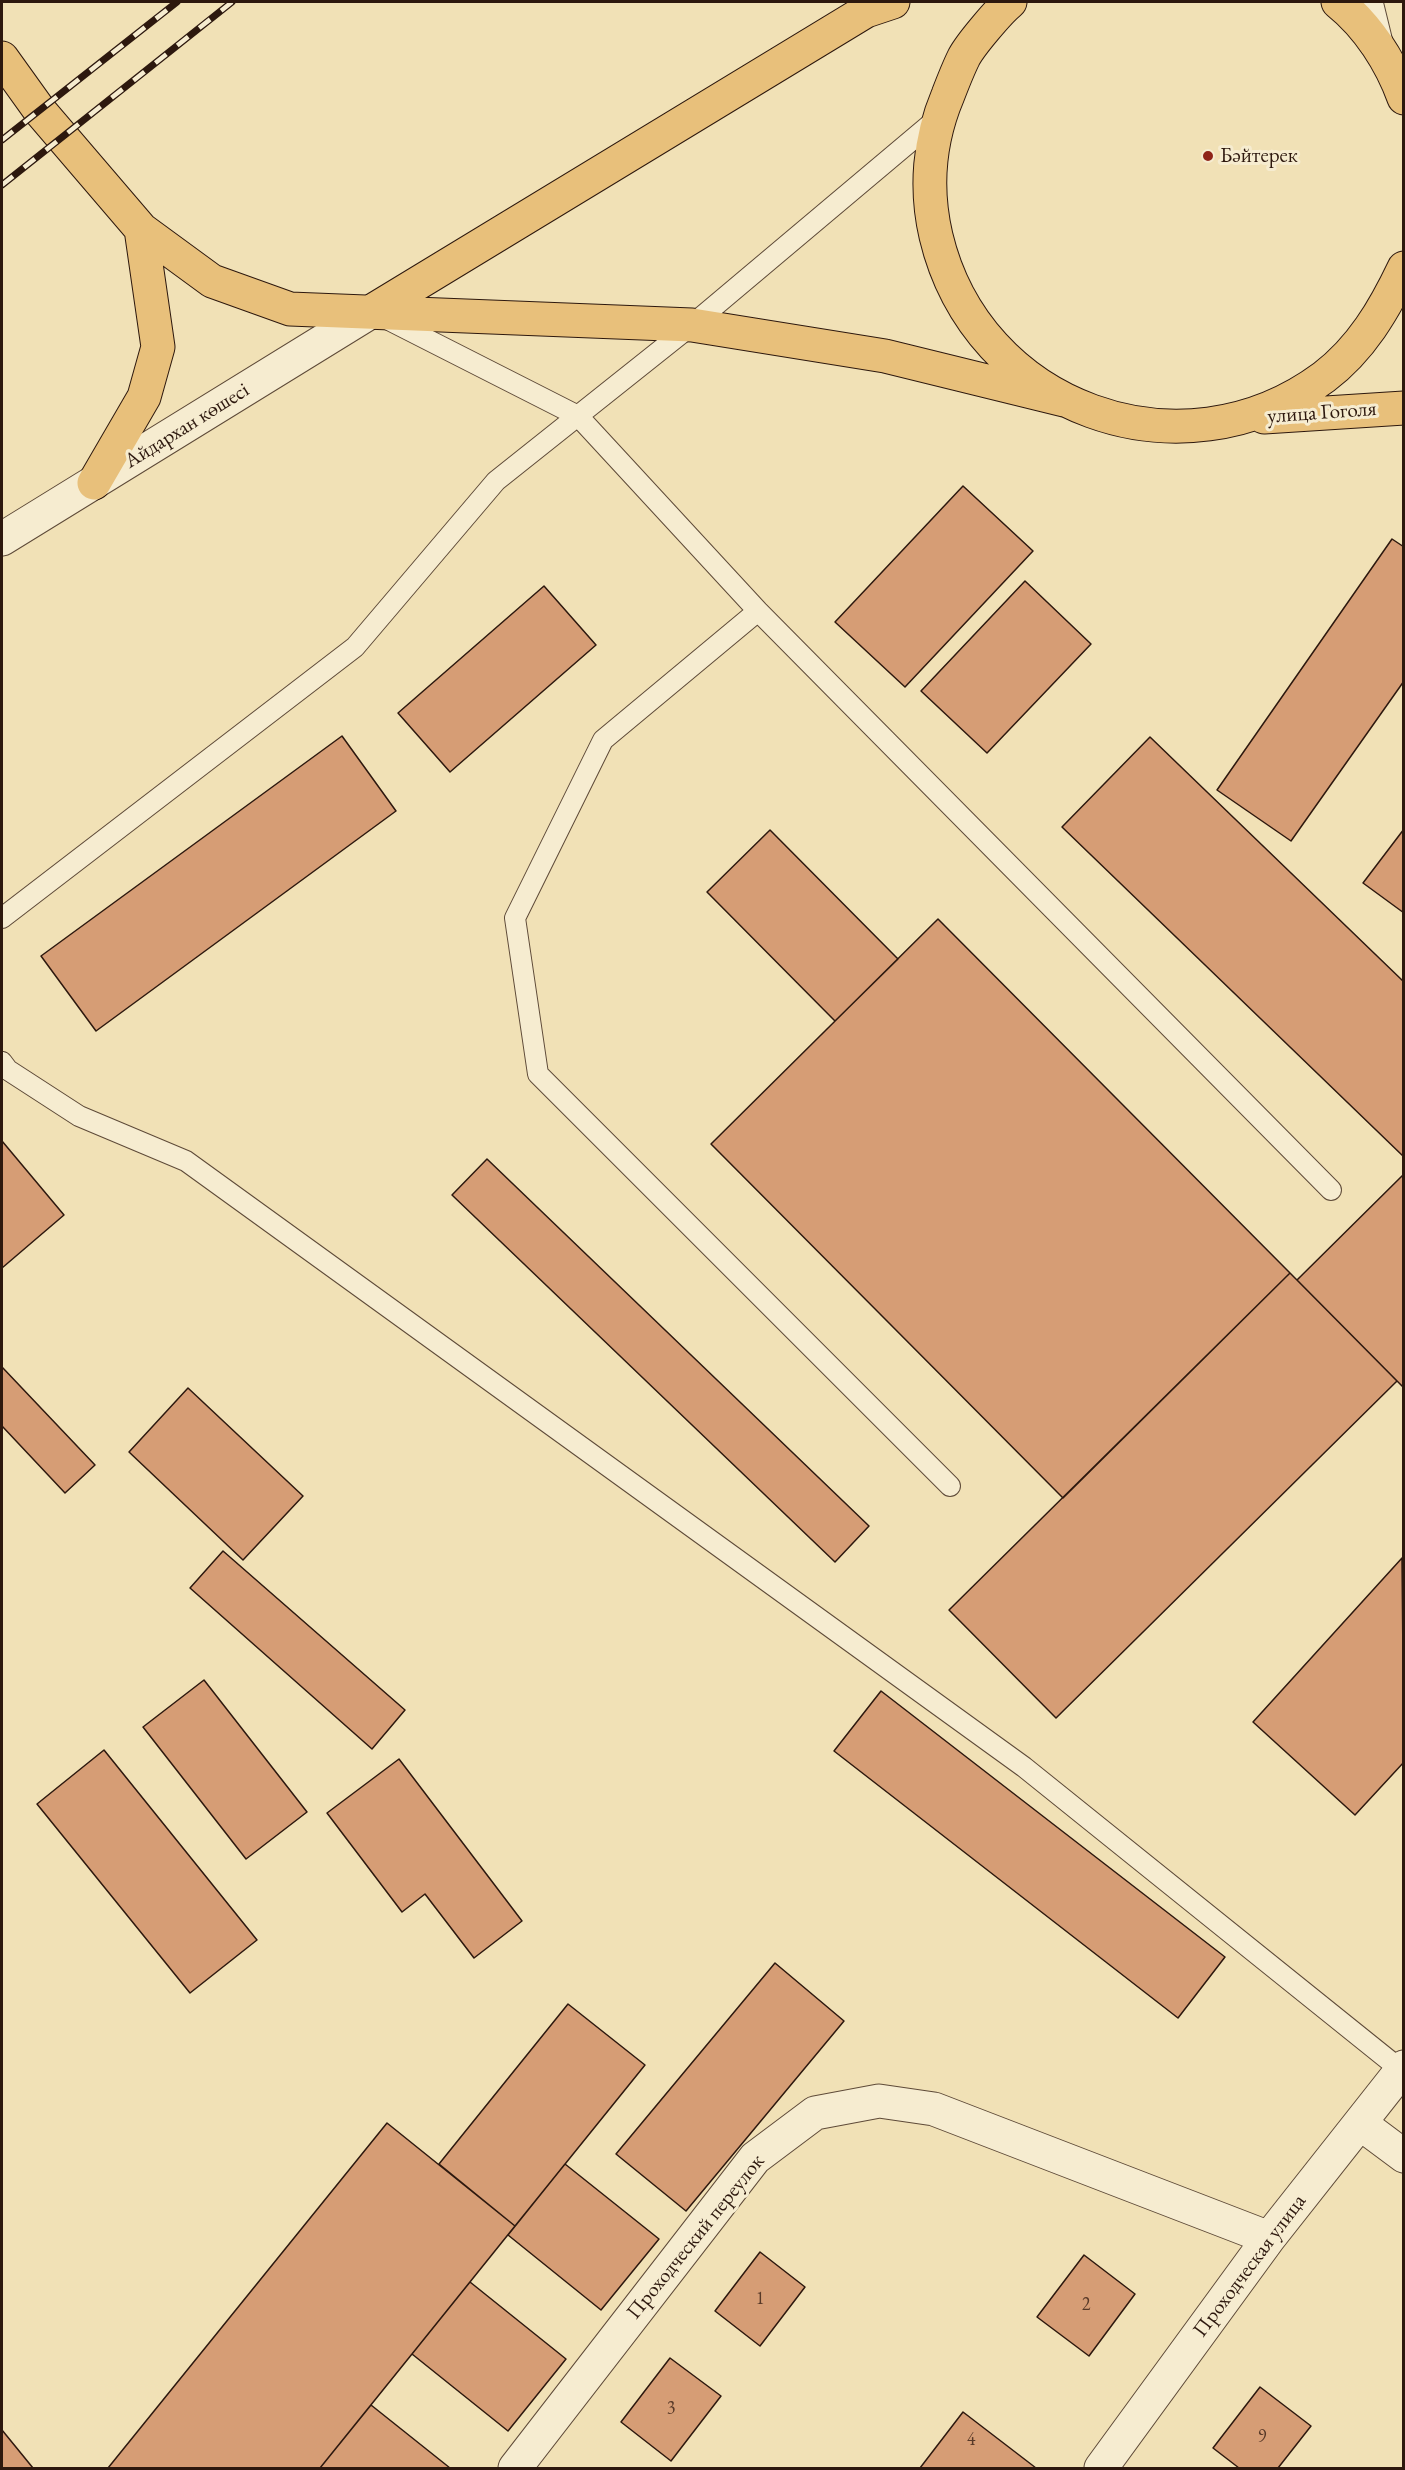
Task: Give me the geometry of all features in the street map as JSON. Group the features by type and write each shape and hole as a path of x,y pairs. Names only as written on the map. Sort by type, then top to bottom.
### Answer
{"main road":[{"path":"372,311 866,11 893,2"},
{"path":"1010,2 965,56 938,118 930,165 931,213 942,259 957,295 989,342 1023,375 1064,400"},
{"path":"1338,2 1376,43 1402,86"},
{"path":"2,58 40,111 141,229 213,280 290,309 692,325 885,356 1064,400 1106,417 1151,426 1196,426 1241,418 1285,401 1324,376 1359,344 1386,306 1404,268"},
{"path":"94,483 144,398 158,347 141,229"},
{"name":"улица Гоголя","path":"1241,418 1404,408"}],"street":[{"path":"1366,2 1376,43"},
{"name":"Айдархан көшесі","path":"2,538 372,311"},
{"name":"Проходческая улица","path":"1101,2469 1269,2238 1361,2124 1402,2068"},
{"name":"Проходческий переулок","path":"515,2469 754,2158 815,2113 879,2101 934,2109 1269,2238"},
{"path":"1361,2124 1404,2156"}],"lane":[{"path":"2,918 355,647 496,481 692,325 938,118"},
{"path":"372,311 578,416 758,611 1331,1190"},
{"path":"758,611 603,740 514,918 538,1074 950,1486"},
{"path":"2,1062 8,1070 79,1116 186,1161 1024,1767 1402,2068"}],"building":[{"path":"963,486 1033,551 905,687 835,622"},
{"path":"1392,539 1404,547 1404,681 1291,841 1217,790"},
{"path":"1025,581 1091,644 987,753 921,691"},
{"path":"544,586 596,645 450,772 398,713"},
{"path":"342,736 396,811 96,1031 41,956"},
{"path":"1150,737 1404,982 1404,1157 1062,827"},
{"path":"1404,829 1404,913 1363,883"},
{"path":"770,830 898,959 835,1021 707,892"},
{"path":"938,919 1290,1273 1063,1498 711,1144"},
{"path":"2,1141 64,1215 2,1268"},
{"path":"487,1159 869,1526 835,1562 452,1195"},
{"path":"1404,1174 1404,1388 1297,1280"},
{"path":"1290,1273 1397,1381 1056,1718 949,1610"},
{"path":"2,1367 95,1465 65,1493 2,1426"},
{"path":"188,1388 303,1496 243,1560 129,1452"},
{"path":"223,1551 405,1710 372,1749 190,1588"},
{"path":"1402,1558 1404,1762 1355,1815 1253,1722"},
{"path":"204,1680 307,1812 246,1859 143,1727"},
{"path":"881,1691 1225,1957 1178,2018 834,1751"},
{"path":"104,1750 257,1940 190,1993 37,1804"},
{"path":"399,1759 522,1921 474,1958 425,1894 402,1912 327,1813"},
{"path":"775,1963 844,2021 686,2211 616,2154"},
{"path":"568,2004 645,2065 515,2226 439,2164"},
{"path":"387,2123 515,2226 320,2468 108,2468"},
{"path":"565,2164 659,2239 601,2310 508,2235"},
{"path":"760,2252 805,2287 760,2346 715,2311"},
{"path":"1084,2255 1135,2294 1089,2356 1037,2317"},
{"path":"470,2282 566,2359 508,2431 412,2354"},
{"path":"670,2358 721,2396 671,2461 621,2422"},
{"path":"1260,2387 1311,2426 1278,2468 1239,2468 1213,2448"},
{"path":"371,2405 450,2468 320,2468"},
{"path":"963,2412 1036,2468 920,2468"},
{"path":"2,2430 33,2468 2,2468"}],"railway":[{"path":"2,140 177,2"},
{"path":"2,185 232,2"}],"place":[{"name":"Бәйтерек","path":"1208,156"}]}
